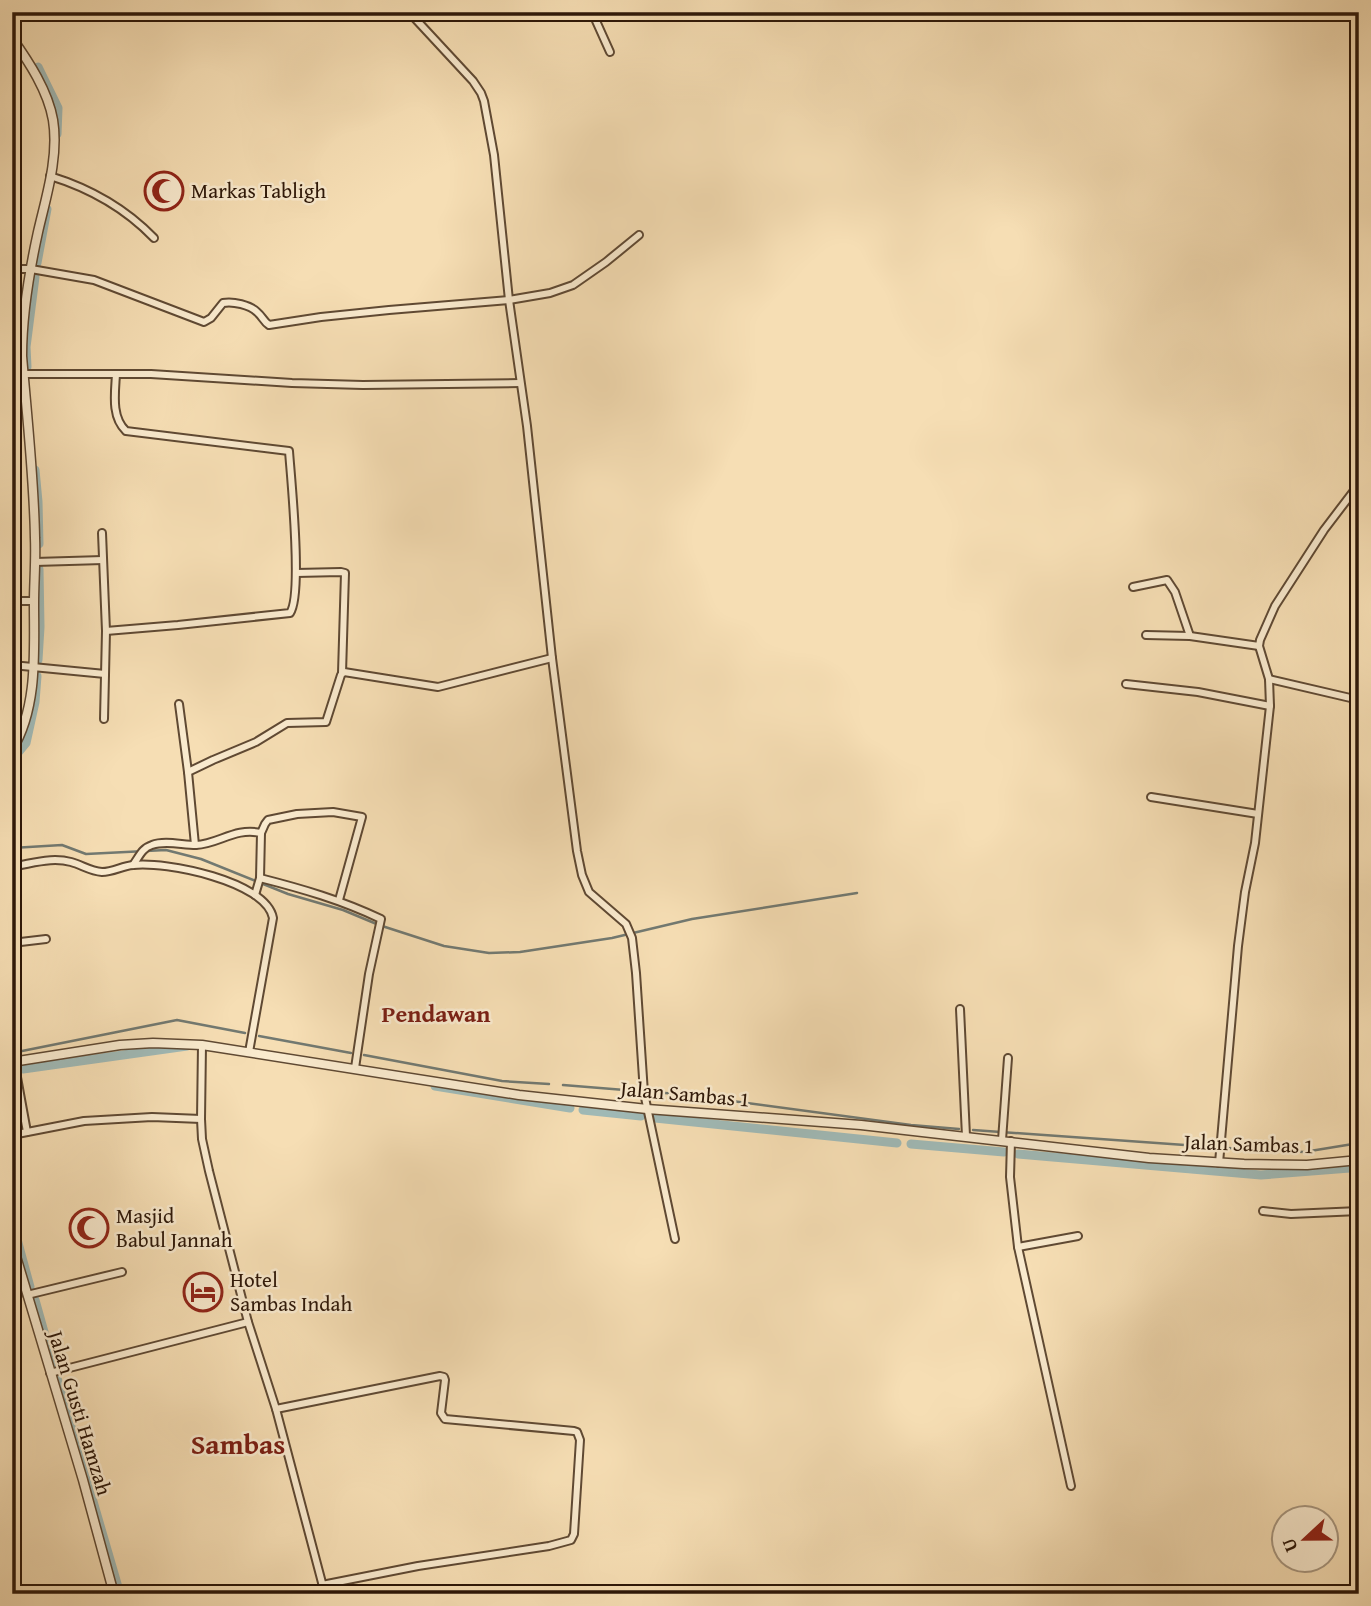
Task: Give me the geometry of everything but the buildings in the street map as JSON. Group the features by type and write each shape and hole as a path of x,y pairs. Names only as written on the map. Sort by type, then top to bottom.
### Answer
{"street":[{"path":"409,12 481,93 494,155 552,658 582,875 589,892 626,924 631,934 644,1093 675,1239"},
{"path":"592,12 610,52"},
{"path":"12,38 31,68 49,106 54,136 50,176 30,269 22,330 35,562 33,667 28,711 12,750"},
{"path":"50,176 99,196 144,227 154,238"},
{"path":"12,269 30,269 94,280 204,322 211,318 223,303 228,302 253,309 270,325 375,311 509,300 550,293 573,285 639,235"},
{"path":"12,328 22,330"},
{"path":"24,374 179,375 363,385 520,383"},
{"path":"106,631 290,613 294,604 296,573 289,451 127,430 119,422 116,409 116,374"},
{"path":"1219,1163 1238,946 1255,843 1270,706 1269,679 1259,646 1261,636 1275,606 1324,530 1359,484"},
{"path":"103,533 106,631 104,719"},
{"path":"35,562 103,560"},
{"path":"188,772 256,742 287,723 326,722 342,673 345,573 296,573"},
{"path":"1133,587 1167,580 1175,592 1190,636"},
{"path":"12,601 34,601"},
{"path":"1146,635 1190,636 1259,646"},
{"path":"342,673 438,687 552,658"},
{"path":"12,666 105,674"},
{"path":"1269,679 1359,700"},
{"path":"1126,684 1198,692 1270,706"},
{"path":"179,704 195,845"},
{"path":"1152,797 1258,814"},
{"path":"256,893 261,833 268,820 298,814 333,812 362,817 339,900"},
{"path":"135,862 144,849 156,844 200,845 233,834 261,833"},
{"path":"12,866 53,860 72,862 103,872 135,862 202,873 256,893 268,906 272,918 249,1052"},
{"path":"259,880 312,891 381,919 369,974 355,1069"},
{"path":"12,943 46,939"},
{"path":"960,1009 966,1136"},
{"name":"Jalan Sambas 1","path":"13,1061 120,1045 202,1045 519,1095 647,1109 861,1125 1149,1158 1307,1166 1357,1160"},
{"path":"202,1045 202,1139 209,1171 248,1322 276,1409 324,1594"},
{"path":"1008,1058 1005,1140 1018,1247 1071,1486"},
{"path":"13,1061 27,1132"},
{"path":"12,1135 84,1121 152,1117 201,1119"},
{"path":"1357,1160 1359,1182"},
{"path":"1263,1211 1291,1214 1359,1211"},
{"path":"1018,1247 1079,1236"},
{"name":"Jalan Gusti Hamzah","path":"12,1243 114,1594"},
{"path":"27,1295 121,1272"},
{"path":"50,1373 248,1322"},
{"path":"276,1409 443,1376 445,1380 441,1413 445,1419 574,1430 580,1440 575,1534 571,1540 322,1585"}],"waterway":[{"path":"38,67 58,108 57,134"},
{"path":"37,263 47,209"},
{"path":"27,367 26,347 35,277"},
{"path":"35,470 39,544"},
{"path":"38,660 39,569"},
{"path":"12,760 26,743 35,702 37,676"},
{"path":"12,848 62,845 86,854 166,850 201,859 288,894 343,910 444,946 489,953 520,952 612,938 692,919 857,893"},
{"path":"12,1053 177,1020 245,1033"},
{"path":"259,1036 351,1053"},
{"path":"23,1069 187,1046"},
{"path":"364,1055 502,1081 549,1084"},
{"path":"563,1085 637,1091"},
{"path":"435,1086 570,1108"},
{"path":"651,1092 959,1129"},
{"path":"583,1110 641,1116"},
{"path":"655,1118 897,1143"},
{"path":"973,1130 1213,1147"},
{"path":"1227,1148 1304,1152 1359,1143"},
{"path":"911,1144 1004,1152"},
{"path":"1018,1154 1261,1175 1350,1168"},
{"path":"12,1221 30,1287"},
{"path":"35,1300 53,1364"},
{"path":"57,1378 120,1594"}],"place":[{"name":"Markas Tabligh","path":"164,191"},
{"name":"Masjid Babul Jannah","path":"89,1228"},
{"name":"Hotel Sambas Indah","path":"203,1292"}],"district":[{"name":"Pendawan","path":"436,1014"},
{"name":"Sambas","path":"238,1444"}]}
